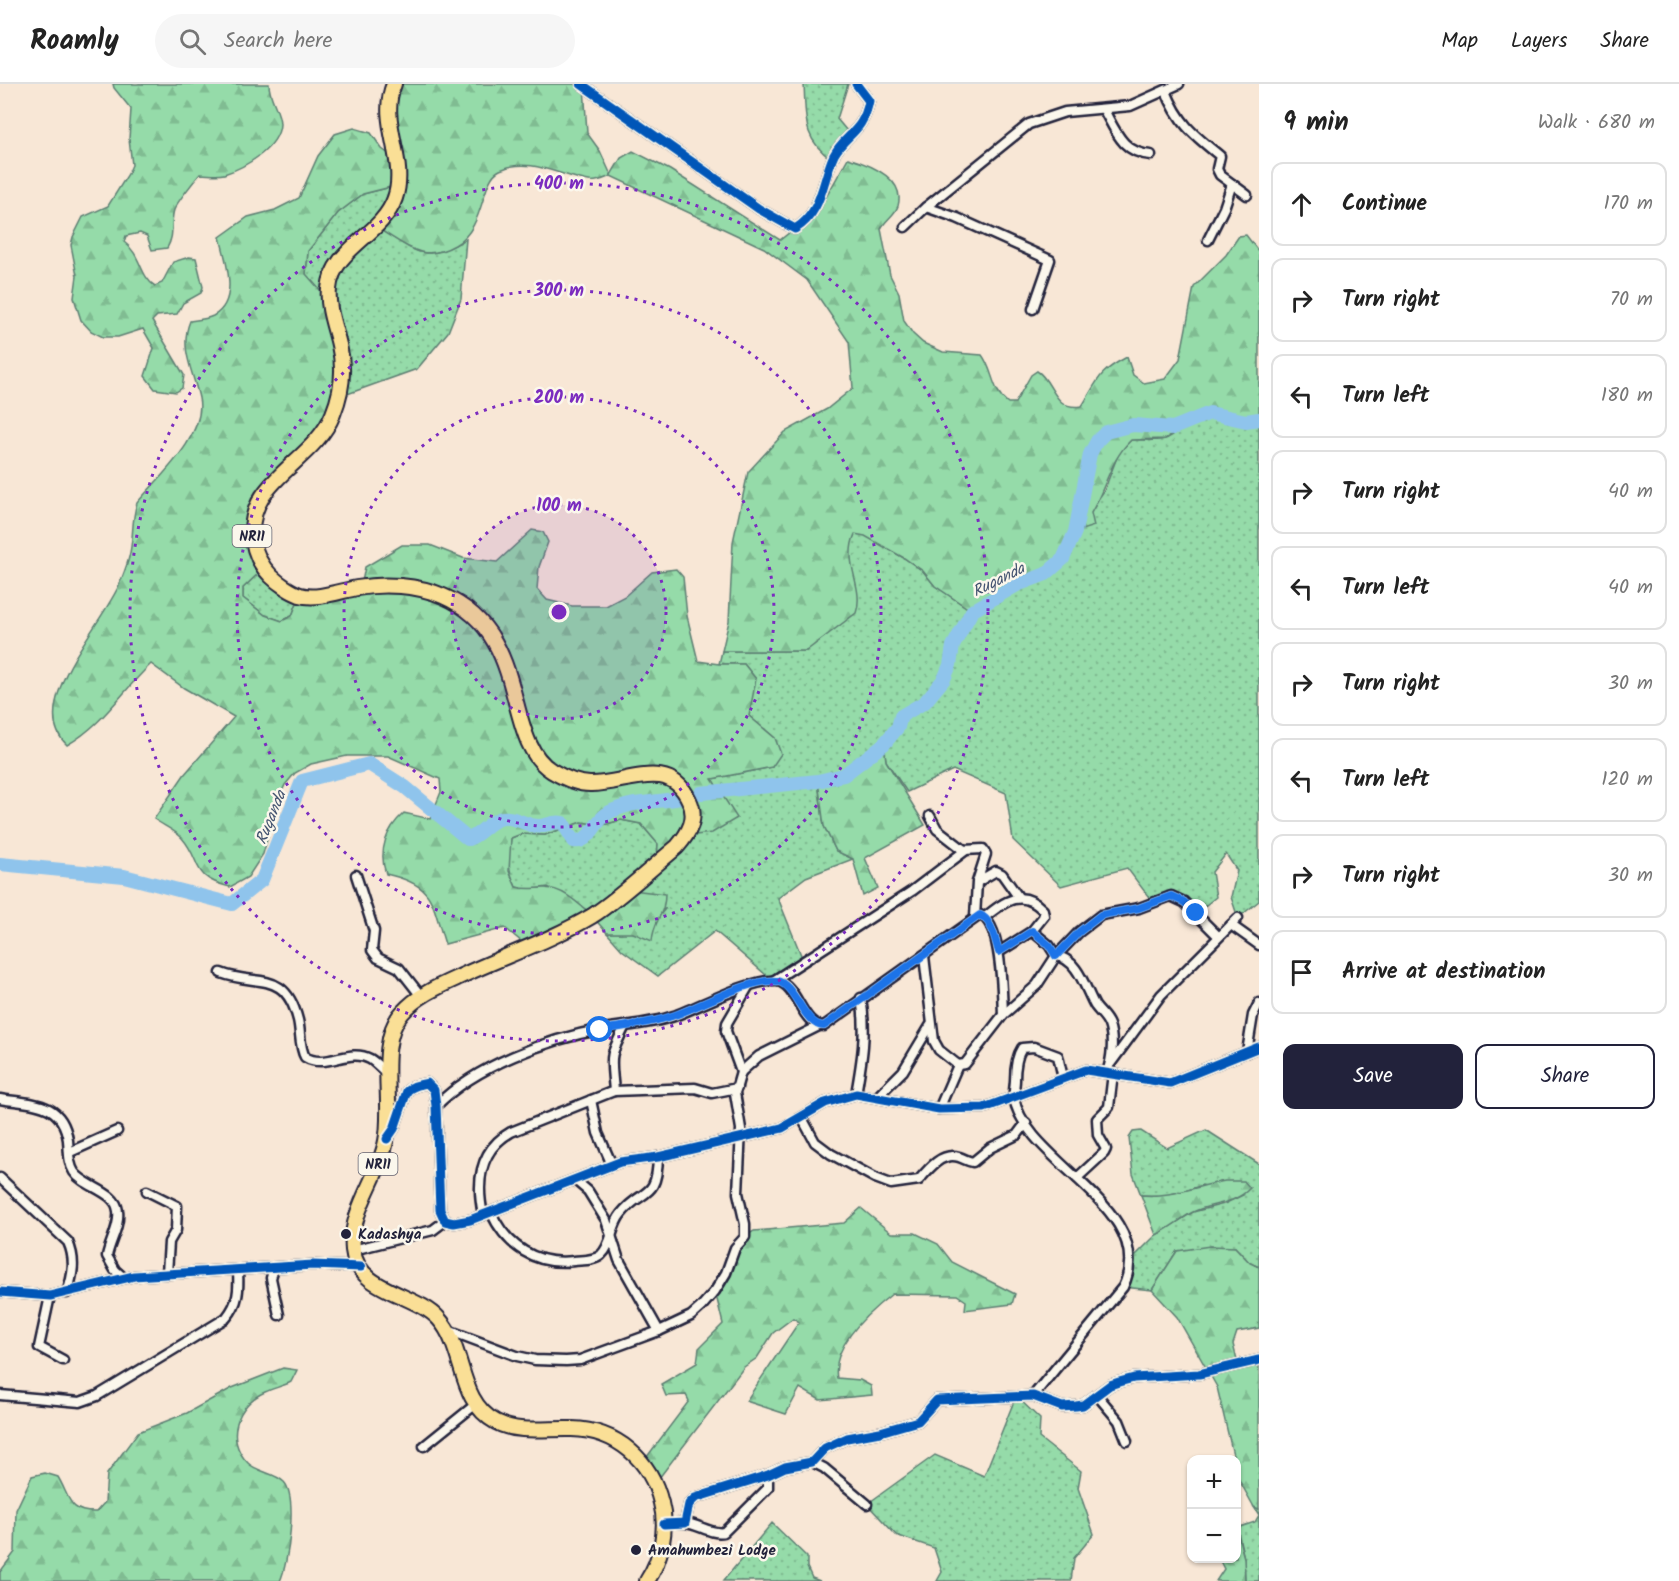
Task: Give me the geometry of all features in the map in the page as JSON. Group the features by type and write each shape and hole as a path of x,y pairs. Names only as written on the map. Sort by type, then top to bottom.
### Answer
{"highway":[{"name":"NR11","path":"394,84 388,114 399,184 394,201 388,216 377,228 345,253 335,267 329,284 328,299 341,358 339,397 332,418 319,440 304,456 276,478 253,513 252,534 257,557 271,576 300,595 321,596 361,587 392,586 421,589 456,602 473,615 501,650 528,740 537,758 549,770 580,784 595,785 634,776 665,778 685,790 692,806 693,820 687,836 677,847 592,915 421,996 395,1023 389,1041 387,1139 354,1225 353,1250 360,1267 381,1286 426,1307 448,1330 476,1404"},
{"path":"476,1404 487,1416 510,1426 530,1430 574,1429 616,1440 637,1455 656,1482 664,1524 658,1558 646,1581"}],"street":[{"path":"581,84 759,209 795,229 803,224 821,196 834,155 862,122 869,101 856,84"},
{"path":"905,227 926,207 1029,124 1057,114 1130,106 1179,84"},
{"path":"1166,91 1175,114 1188,130 1220,156 1217,169 1220,175 1247,195"},
{"path":"1104,110 1124,143 1133,152 1151,155"},
{"path":"1208,240 1232,184"},
{"path":"926,207 957,218 1050,260 1033,309"},
{"path":"930,816 937,829 966,850"},
{"path":"436,1106 460,1083 549,1042 650,1023 675,1016 748,987 773,981 912,891 966,850 983,849 986,854 977,882 975,917"},
{"path":"977,882 996,871 1002,874 1019,898"},
{"path":"356,875 374,931 372,950 378,958 399,968 421,996"},
{"path":"924,956 931,1008 930,1026 939,1050 958,1065 965,1064 1003,1015 1037,985 1056,956 1079,932 1101,915 1139,908 1171,896 1184,902 1218,936"},
{"path":"741,1072 759,1056 819,1026 824,1026 975,917 985,917 1013,898 1034,900 1043,910 1044,916 1032,931 999,952"},
{"path":"985,917 999,952 1003,1015"},
{"path":"1110,1069 1161,995 1234,921 1259,945"},
{"path":"1032,931 1049,945 1056,956 1067,960 1106,1018 1111,1038 1109,1107 1097,1119 1096,1125 1106,1149 1077,1178"},
{"path":"221,974 233,978 263,980 285,992 293,1002 305,1058 324,1062 346,1056 365,1057 388,1076"},
{"path":"773,981 784,984 819,1026"},
{"path":"448,1330 517,1356 535,1360 580,1360 659,1331 691,1316 715,1291 726,1273 735,1248 745,1237 745,1224 738,1193 740,1139 735,1106 741,1072 726,1031 734,1010 748,987"},
{"path":"856,1094 865,1034 861,998"},
{"path":"353,1250 433,1230 445,1221 454,1222 487,1213 612,1165 658,1157 782,1128 825,1103 856,1094 939,1109 984,1108 1086,1070 1110,1069 1170,1083 1255,1049 1253,1015 1259,1003"},
{"path":"614,1091 610,1069 611,1054 625,1026"},
{"path":"877,1097 903,1071 930,1026"},
{"path":"1033,1396 1112,1302 1129,1276 1130,1261 1126,1244 1113,1215 1026,1124 1014,1098 1015,1072 1022,1048 1034,1047 1058,1056 1064,1078"},
{"path":"939,1109 958,1065"},
{"path":"387,1139 394,1130 404,1097 411,1086 427,1083 431,1086 436,1106 440,1210 445,1221"},
{"path":"658,1157 654,1185 648,1193 623,1211 601,1255 594,1258 546,1262 531,1257 504,1236 487,1213 478,1192 480,1176 489,1150 497,1139 591,1100 614,1091 695,1088 712,1093 737,1088"},
{"path":"0,1099 37,1103 48,1107 60,1119 67,1136 72,1169 79,1178 115,1202 118,1210 117,1220 107,1256 115,1270 124,1278"},
{"path":"591,1100 598,1133 612,1165"},
{"path":"802,1118 809,1134 831,1154 891,1184 919,1180 933,1163 953,1156 973,1162 990,1148 1017,1135 1026,1124"},
{"path":"70,1152 117,1131"},
{"path":"0,1178 68,1242 72,1253 73,1274 67,1293"},
{"path":"576,1180 588,1191 606,1220 620,1260 659,1331"},
{"path":"147,1191 177,1206 176,1230 169,1242 166,1273"},
{"path":"0,1292 50,1296 124,1278 166,1273 313,1265 360,1267"},
{"path":"274,1268 271,1278 279,1315"},
{"path":"0,1395 80,1402 97,1396 226,1318 238,1298 238,1270"},
{"path":"50,1296 39,1347 63,1360"},
{"path":"685,1523 689,1504 695,1498 768,1475 785,1467 812,1462 834,1443 918,1421 937,1400 1033,1396 1069,1407 1083,1405 1110,1385 1134,1378 1199,1374 1259,1360"},
{"path":"1097,1395 1119,1421 1127,1441"},
{"path":"424,1446 476,1404"},
{"path":"812,1462 824,1468 867,1504"},
{"path":"664,1524 696,1524 719,1533 724,1532 768,1488 768,1475"}],"green space":[{"path":"113,84 269,84 280,119 274,141 259,156 224,174 200,174 174,210 171,239 167,248 152,250 147,236 140,233 126,236 124,242 134,253 146,277 155,286 162,283 173,262 189,257 196,258 203,287 201,293 183,303 177,314 157,316 152,321 184,375 182,388 176,392 155,389 145,376 154,348 143,329 118,337 103,337 91,331 81,320 74,298 77,276 71,245 73,237 83,217 108,206 132,165 129,139 131,109"},
{"path":"394,84 581,84 584,86 587,133 600,151 611,175 621,158 633,151 670,170 780,240 820,208 848,158 875,168 891,180 899,196 897,209 881,229 890,275 899,293 904,321 923,343 943,352 982,355 998,392 1008,403 1015,403 1031,375 1037,371 1047,381 1059,400 1072,406 1082,406 1104,372 1127,357 1133,375 1144,383 1165,379 1180,359 1194,287 1226,255 1239,236 1246,235 1259,252 1259,419 1246,421 1210,413 1202,415 1165,439 1131,440 1113,465 1091,513 1094,526 1075,532 1063,559 1046,574 1017,585 972,611 935,586 923,571 904,558 865,536 855,534 851,555 858,594 856,613 806,651 722,651 729,621 733,542 748,472 785,432 827,409 853,388 849,342 807,280 764,248 611,176 592,181 578,179 545,168 522,165 500,170 489,183 478,216 465,237 455,245 433,253 414,250 377,228 399,185 363,194 338,213 308,251 306,274 328,299 339,346 332,418 253,513 264,568 243,588 243,598 265,615 282,621 292,616 300,595 361,587 365,567 402,545 430,545 463,558 497,562 532,530 543,532 548,542 539,567 537,589 547,600 572,606 606,606 625,596 652,572 676,569 683,577 687,616 698,661 744,664 756,679 749,716 775,738 781,754 772,767 712,779 737,818 712,833 687,836 657,863 658,844 641,824 621,820 603,825 581,822 545,835 521,834 511,838 509,871 516,887 558,891 570,897 592,915 624,889 665,894 665,901 652,941 633,933 607,933 592,916 527,946 505,928 445,944 429,897 414,884 386,874 383,857 388,833 404,813 430,819 441,792 440,779 388,756 347,756 311,764 295,773 285,785 278,800 263,854 248,877 230,887 217,883 198,868 182,838 154,819 184,775 234,717 184,688 151,664 102,718 67,745 56,728 55,708 71,664 120,583 131,550 137,503 179,455 196,426 200,412 199,398 186,350 187,331 190,321 213,316 226,301 229,291 228,269 220,237 248,217 275,210 299,198 318,156 335,134 354,128 371,133 382,149 396,159"},
{"path":"804,84 848,84 837,119 852,137 832,160 822,152 810,136 807,127"},
{"path":"399,185 378,228 420,252 439,251 466,239 461,299 448,332 417,369 339,397 306,274 308,251 338,213 363,194"},
{"path":"1210,413 1246,421 1259,419 1259,901 1238,918 1231,897 1237,871 1226,854 1212,872 1216,897 1196,913 1177,898 1154,904 1127,868 1061,886 1013,840 1006,793 953,770 907,792 886,761 884,745 844,775 818,782 824,826 836,851 853,859 806,877 778,898 803,960 773,981 715,931 658,976 622,950 607,933 640,930 659,917 665,909 592,915 548,887 527,890 516,887 511,875 509,851 511,838 521,834 545,835 581,822 603,825 621,820 641,824 658,844 657,862 687,836 736,818 712,779 772,767 775,738 749,716 755,678 744,664 719,664 722,651 806,651 850,561 849,547 855,534 865,535 904,558 923,571 935,586 973,611 1017,585 1046,574 1063,559 1075,532 1104,491 1119,452 1131,440 1165,439 1197,418"},
{"path":"264,568 300,595 292,616 282,621 265,615 243,598 243,588"},
{"path":"884,744 886,761 925,825 865,858 878,888 863,896 853,859 836,851 824,826 818,781 844,775"},
{"path":"1206,1130 1259,1164 1259,1267 1250,1263 1235,1247 1177,1251 1152,1290 1123,1287 1130,1261 1156,1235 1193,1212 1224,1204 1243,1195 1202,1185 1171,1196 1141,1195 1133,1174 1129,1138 1133,1132 1141,1131 1167,1148"},
{"path":"1225,1181 1244,1181 1250,1188 1230,1201 1193,1212 1156,1235 1141,1195 1163,1195"},
{"path":"861,1208 891,1233 915,1233 938,1244 952,1262 1015,1294 1012,1304 965,1310 966,1301 957,1295 892,1294 854,1331 840,1354 837,1366 837,1378 860,1380 871,1386 872,1395 820,1400 800,1388 786,1414 746,1401 799,1322 793,1318 773,1333 757,1358 744,1367 656,1482 643,1462 689,1401 686,1395 666,1396 661,1384 697,1363 699,1348 723,1324 715,1291 745,1237 754,1231 844,1223"},
{"path":"1210,1246 1235,1247 1250,1263 1259,1267 1259,1328 1237,1332 1233,1344 1238,1365 1259,1360 1259,1509 1254,1507 1241,1483 1241,1455 1233,1455 1217,1387 1177,1317 1152,1290 1177,1251"},
{"path":"283,1368 297,1370 291,1382 265,1392 247,1405 241,1413 235,1433 241,1454 248,1463 280,1479 288,1490 290,1531 286,1561 280,1581 0,1581 0,1572 15,1552 16,1510 32,1476 45,1473 58,1477 75,1507 87,1512 96,1512 105,1502 107,1474 138,1432 187,1413 232,1388"},
{"path":"1016,1396 1040,1419 1039,1438 1081,1471 1078,1488 1094,1534 1074,1558 1071,1581 937,1581 942,1572 934,1548 896,1535 867,1504 935,1455 984,1476"},
{"path":"1259,1515 1259,1581 1245,1581 1241,1527 1255,1522"},
{"path":"772,1523 807,1557 807,1567 812,1578 820,1581 723,1581"},
{"path":"1241,1547 1245,1581 1216,1581 1224,1569 1221,1563 1241,1563"}],"waterway":[{"name":"Ruganda","path":"701,793 818,781 844,775 884,744 898,727 901,716 925,702 944,679 950,665 953,646 972,611 1017,585 1046,574 1063,559 1075,532 1090,454 1097,441 1106,432 1133,425 1173,428 1210,413 1246,421 1259,419"},
{"name":"Ruganda","path":"0,864 124,876 232,904 262,880 302,781 369,764 405,787 468,839 494,821 510,818 535,826 563,823 574,841 580,841 588,835 603,816 616,809 641,803 676,799"}],"cycle path":[{"path":"581,84 759,209 795,229 804,222 816,205 838,148 863,120 869,101 856,84"},
{"path":"387,1139 394,1129 407,1091 414,1086 427,1083 434,1090 436,1106 440,1210 445,1221 454,1223 470,1220 620,1162 658,1157 782,1128 825,1103 856,1094 939,1109 984,1108 1086,1070 1170,1083 1259,1047"},
{"path":"0,1292 50,1296 134,1276 313,1265 361,1267"},
{"path":"664,1524 685,1523 689,1504 695,1498 768,1475 785,1467 812,1462 825,1448 847,1438 880,1432 918,1421 937,1400 1033,1396 1062,1407 1076,1406 1083,1405 1110,1385 1134,1378 1199,1374 1259,1360"}],"place":[{"name":"Kadashya","path":"346,1234"},
{"name":"Amahumbezi Lodge","path":"636,1550"}],"route":[{"path":"600,1030 650,1023 675,1016 732,991 773,981 784,984 814,1023 824,1026 980,915 985,917 999,952 1005,946 1032,931 1049,945 1056,956 1091,922 1113,911 1139,908 1171,896 1184,902 1196,913"}]}
